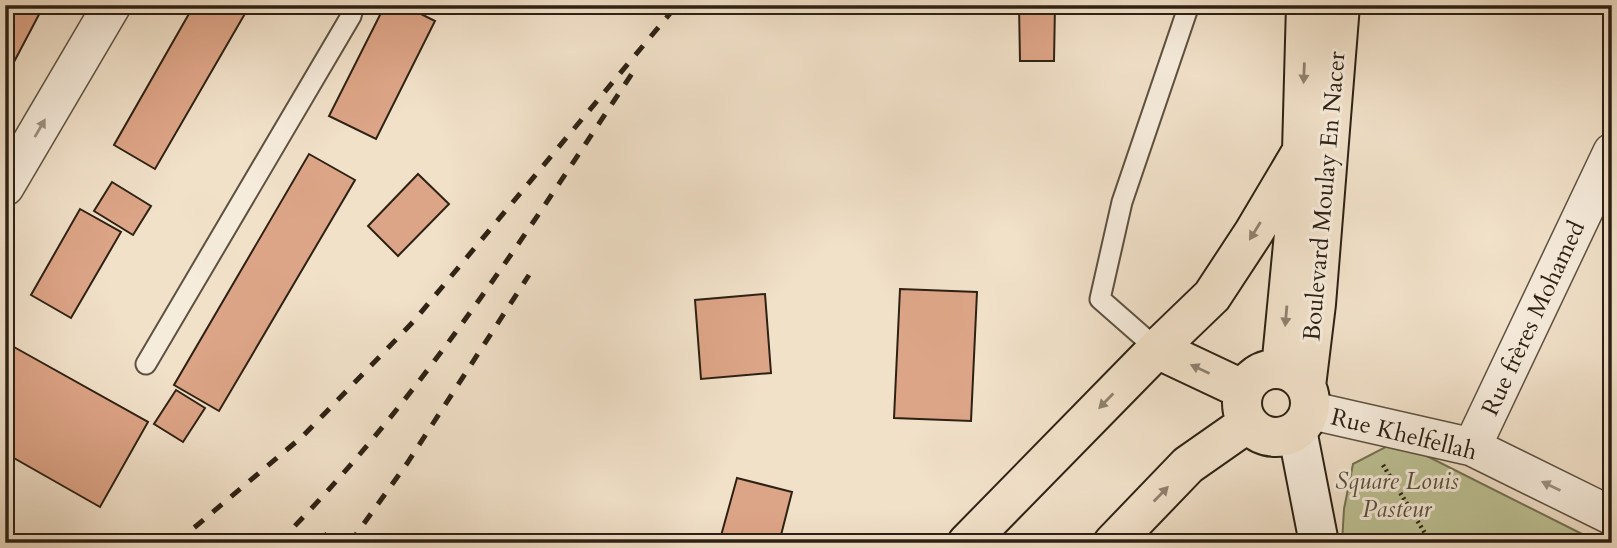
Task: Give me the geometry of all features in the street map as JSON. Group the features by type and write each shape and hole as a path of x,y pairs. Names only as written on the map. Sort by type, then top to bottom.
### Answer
{"main road":[{"name":"Boulevard Moulay En Nacer","path":"1298,399 1306,5"},
{"name":"Boulevard Moulay En Nacer","path":"1298,399 1319,278 1340,5"},
{"path":"967,543 1212,296 1302,151"},
{"path":"1157,349 1246,406"},
{"path":"1298,399 1282,436 1273,437 1255,430 1246,406 1250,380 1269,369 1298,399 1319,543"},
{"path":"1113,543 1246,406"}],"street":[{"path":"5,187 112,5"},
{"name":"Rue frères Mohamed","path":"1472,447 1612,152"},
{"name":"Rue Khelfellah","path":"1298,399 1358,421 1472,447 1612,516"}],"lane":[{"path":"146,364 351,16 354,5"},
{"path":"1157,349 1100,299 1122,202 1189,5"}],"path":[{"path":"1358,421 1431,543"}],"green space":[{"name":"Square Louis Pasteur","path":"1397,441 1600,543 1342,543 1344,509 1353,464"}],"building":[{"path":"5,5 44,5 5,79"},
{"path":"194,5 250,5 155,169 114,145"},
{"path":"385,5 403,5 435,21 376,139 329,116"},
{"path":"1019,5 1055,5 1054,61 1020,61"},
{"path":"309,154 355,180 219,411 174,385"},
{"path":"418,174 449,204 398,256 368,226"},
{"path":"112,182 151,206 133,235 94,211"},
{"path":"80,209 121,232 71,318 31,295"},
{"path":"900,289 977,292 971,421 894,418"},
{"path":"765,294 771,373 701,379 695,300"},
{"path":"5,342 148,422 100,507 5,453"},
{"path":"176,390 205,408 183,442 154,424"},
{"path":"737,478 792,492 779,543 719,543"}],"railway":[{"path":"176,543 303,436 413,322 677,5"},
{"path":"278,543 329,489 425,374 512,253 637,66"},
{"path":"350,543 408,462 529,275"},
{"path":"320,543 332,527"}]}
